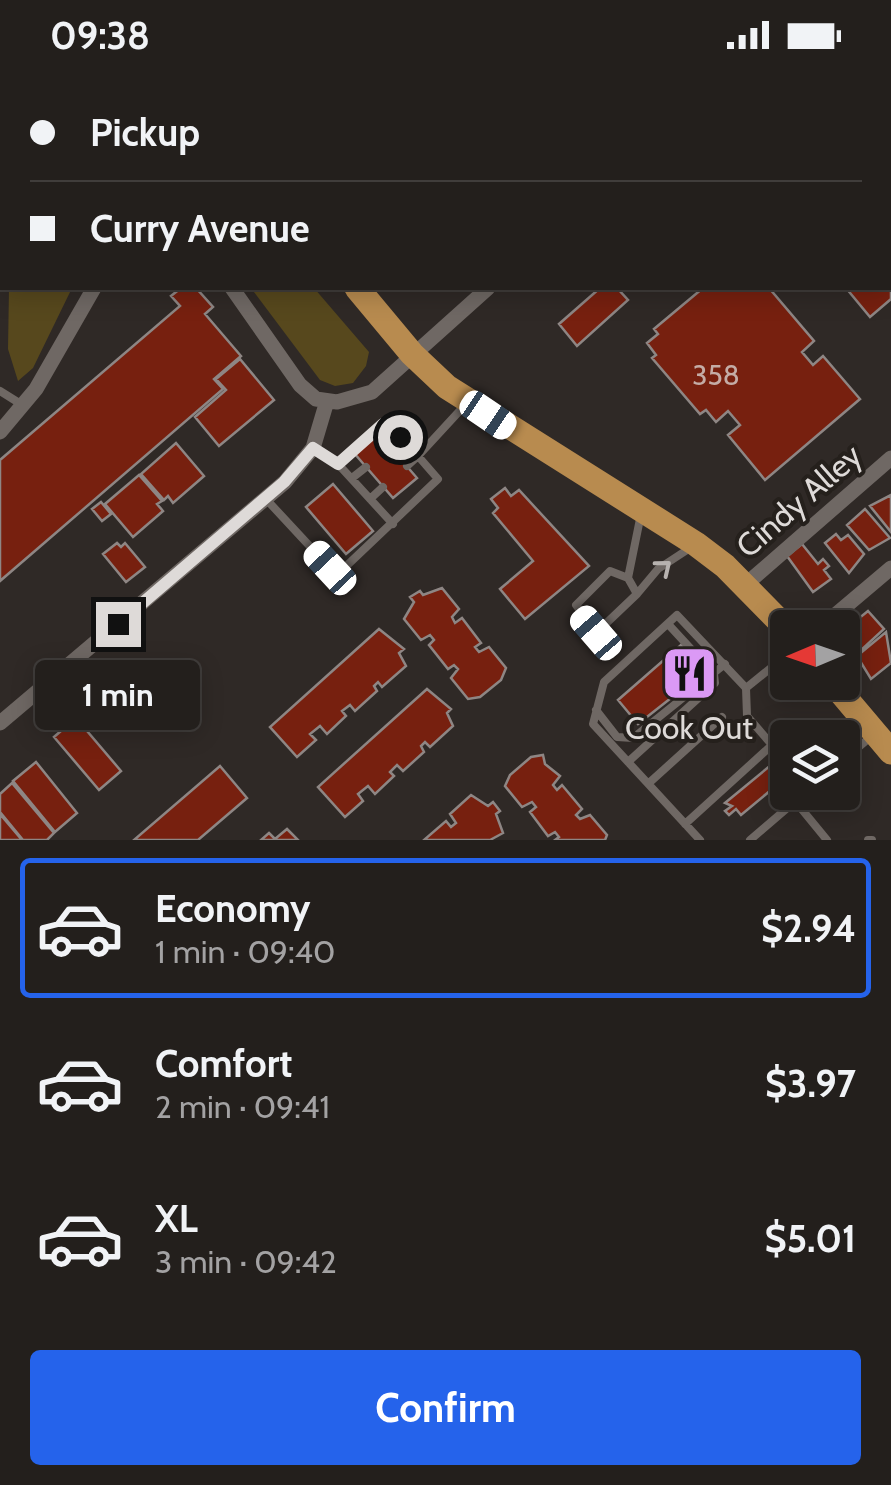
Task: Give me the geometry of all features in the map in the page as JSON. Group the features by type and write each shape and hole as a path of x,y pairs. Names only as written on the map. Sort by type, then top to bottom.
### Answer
{"main road":[{"path":"359,290 412,354 467,401 696,544 770,612"},
{"path":"847,700 883,743"}],"street":[{"path":"0,432 24,406 93,290"},
{"path":"233,290 300,385 326,401 358,400 372,392 486,290"},
{"path":"0,724 266,498 313,448 326,401"},
{"name":"Cindy Alley","path":"744,586 891,458"},
{"path":"841,610 891,568"}],"lane":[{"path":"0,391 24,406"},
{"path":"407,466 467,401"},
{"path":"266,498 330,568 340,572 438,479 383,424 338,464"},
{"path":"390,446 400,437"},
{"path":"313,448 338,464 393,524"},
{"path":"352,478 366,467"},
{"path":"370,499 383,487"},
{"path":"628,578 642,510"},
{"path":"637,594 628,578 610,571 576,604 596,633 637,594 658,569 696,544"},
{"path":"700,840 593,724 604,682 677,615 746,688 747,716 770,743"},
{"path":"628,762 715,683 714,674 668,624"},
{"path":"596,710 617,737 633,738 725,664"},
{"path":"746,688 770,669"},
{"path":"649,783 722,717"},
{"path":"860,753 883,743"},
{"path":"685,824 770,747"},
{"path":"750,840 785,810"},
{"path":"802,810 827,840"},
{"path":"763,829 772,840"}],"shaded area":[{"path":"9,290 71,290 33,368 18,381 8,349"},
{"path":"252,290 316,290 369,352 366,366 353,383 335,386 320,380"}],"building":[{"path":"178,290 198,290 213,307 205,314 241,356 214,379 223,389 0,581 0,460 180,306 171,296"},
{"path":"598,290 619,290 628,300 577,346 559,324"},
{"path":"701,290 771,290 814,341 802,352 813,365 823,356 860,399 765,480 728,435 740,425 728,411 716,422 706,410 700,414 652,358 656,355 647,343 658,334 654,329"},
{"path":"848,290 891,290 891,299 870,317"},
{"path":"240,359 274,400 219,446 195,417 226,390 216,379"},
{"path":"378,433 417,478 393,498 354,453"},
{"path":"176,443 204,476 173,503 168,496 164,500 141,474"},
{"path":"139,475 162,501 157,504 163,511 133,537 105,504"},
{"path":"333,484 373,531 346,554 306,507"},
{"path":"505,488 511,496 519,490 589,566 525,619 500,589 533,561 493,513 498,508 491,499"},
{"path":"891,495 891,532 870,506"},
{"path":"101,502 111,514 102,521 92,509"},
{"path":"865,509 890,538 869,550 847,525"},
{"path":"836,534 841,540 848,535 864,554 849,573 825,543"},
{"path":"117,543 121,547 125,543 145,567 126,582 103,554"},
{"path":"802,544 818,564 823,559 829,566 824,570 831,579 813,592 787,556"},
{"path":"442,588 459,609 452,617 455,623 462,618 481,643 475,647 479,652 489,647 506,668 501,680 480,697 468,699 451,678 458,669 454,665 448,669 429,645 434,640 430,635 421,640 404,619 414,602 410,597 420,591 423,595"},
{"path":"868,611 884,629 860,651 860,617"},
{"path":"379,629 404,649 399,653 406,666 382,687 378,682 374,686 377,691 355,711 350,705 342,711 346,716 327,734 320,726 310,734 316,740 297,757 270,727"},
{"path":"886,632 891,663 871,679 860,654"},
{"path":"681,645 704,672 638,724 618,700"},
{"path":"427,689 451,709 447,713 453,726 430,747 425,742 421,746 424,752 403,771 397,765 390,772 394,776 375,794 368,786 358,794 363,801 345,817 318,787"},
{"path":"76,718 121,771 99,790 54,737"},
{"path":"543,755 545,764 560,776 553,785 557,790 562,785 582,809 576,815 580,819 590,815 607,835 605,840 555,840 559,837 555,832 548,836 530,812 536,807 532,802 522,807 505,786 510,775 531,757"},
{"path":"36,762 77,813 55,832 13,781"},
{"path":"220,766 247,798 198,840 134,840"},
{"path":"770,766 770,791 741,815 736,809 729,815 725,811 732,806 725,803"},
{"path":"12,783 54,833 47,840 23,840 0,812 0,794"},
{"path":"471,795 488,806 493,802 500,811 496,814 503,833 490,840 424,840 446,821 451,827 456,823 450,814"},
{"path":"0,814 22,840 0,840"},
{"path":"287,829 298,840 261,840 269,833 275,839"}],"place":[{"name":"Cook Out","path":"689,674"}],"route":[{"path":"118,624 284,482 313,448 338,464 383,424 400,437"}]}
